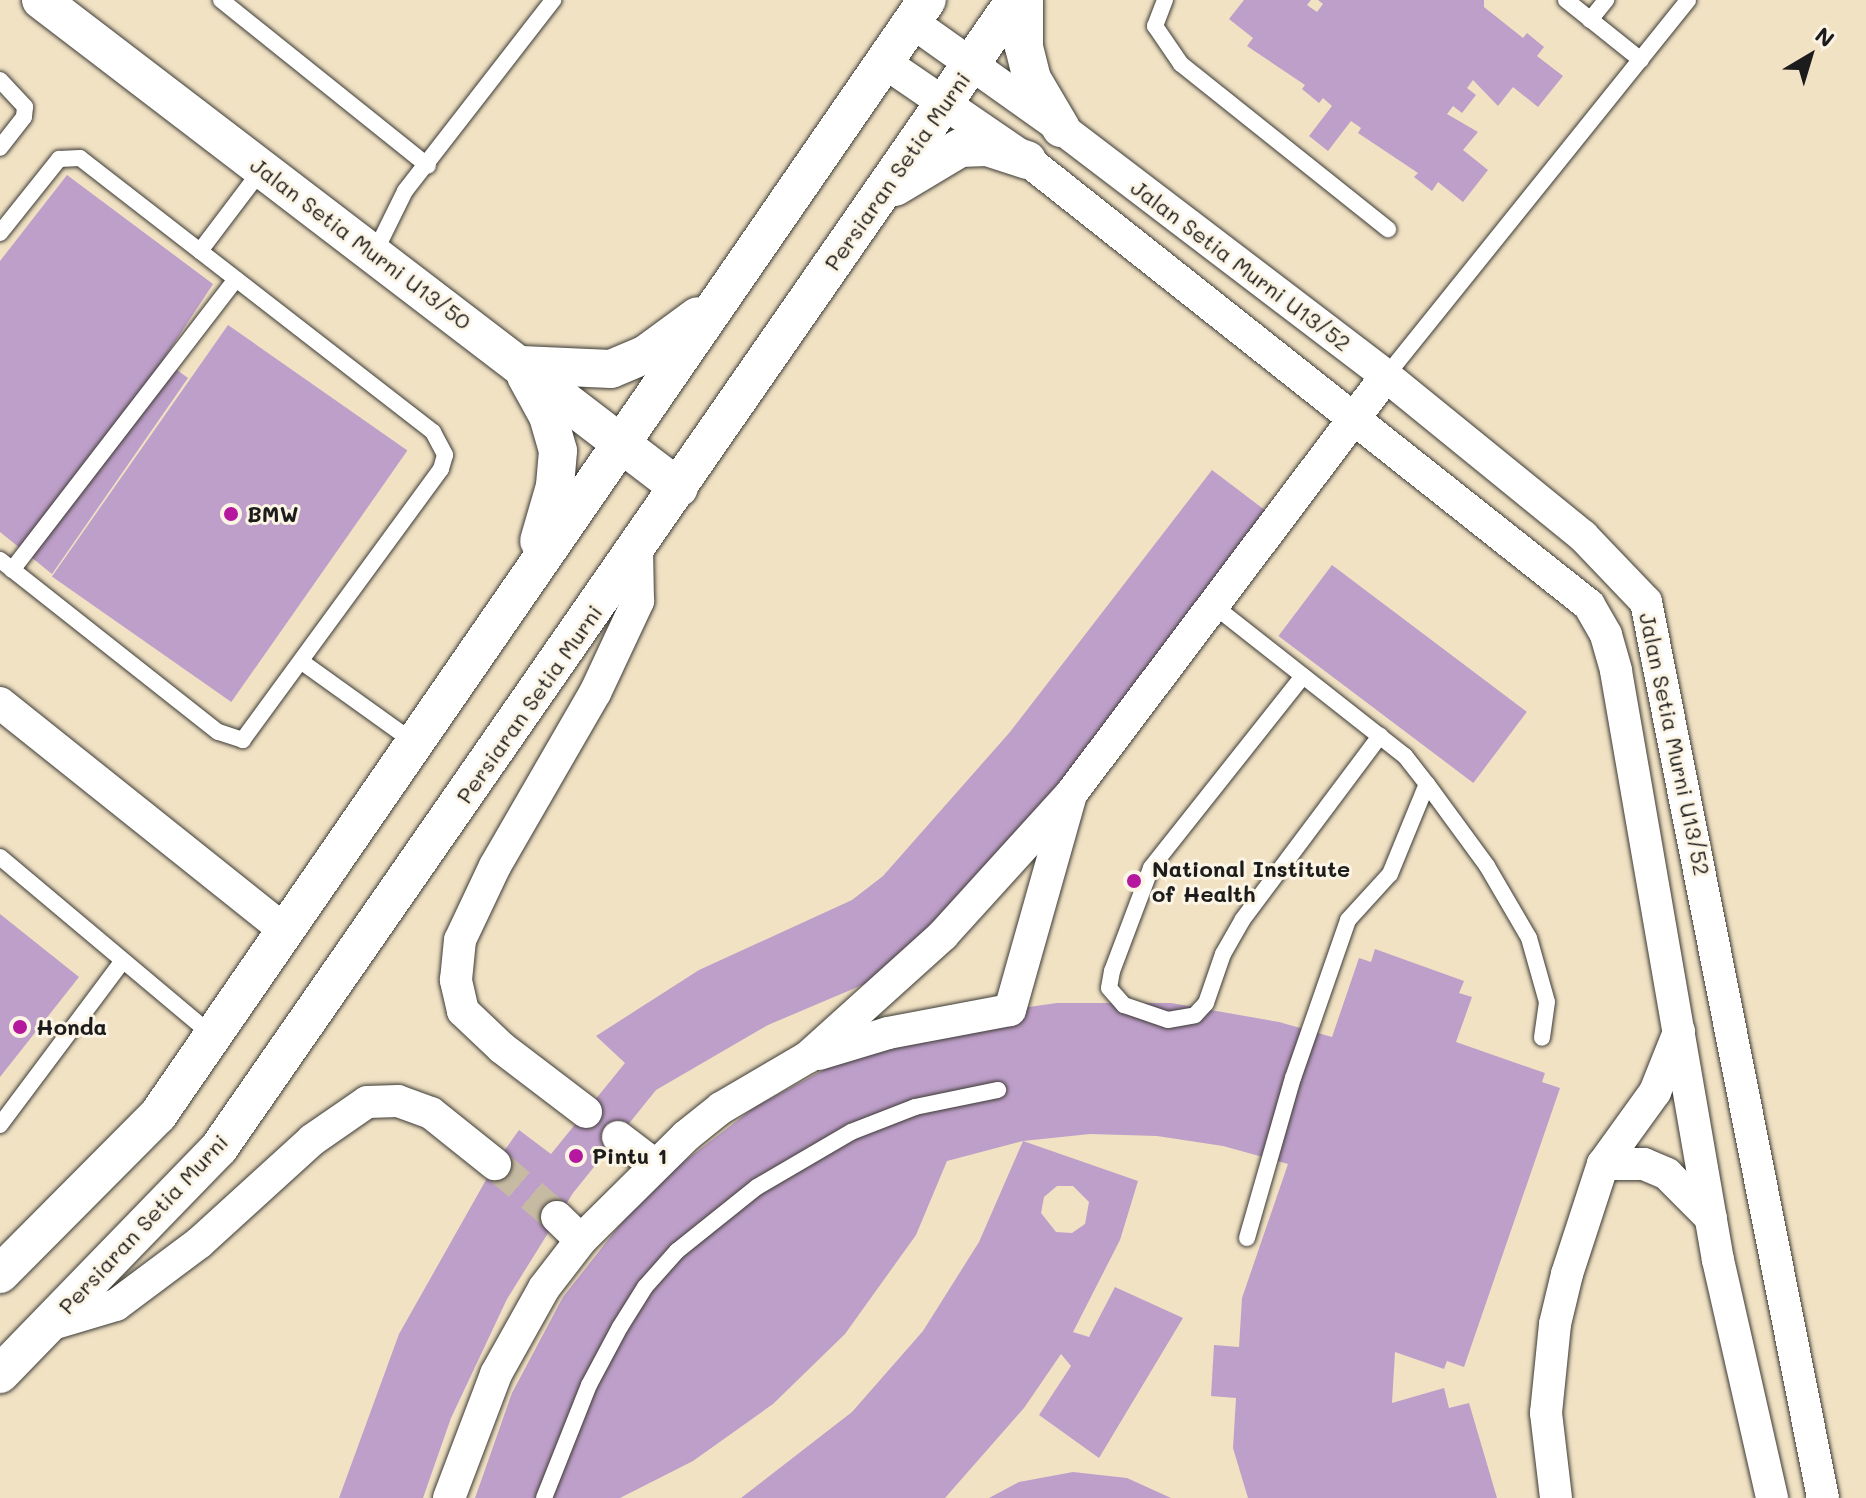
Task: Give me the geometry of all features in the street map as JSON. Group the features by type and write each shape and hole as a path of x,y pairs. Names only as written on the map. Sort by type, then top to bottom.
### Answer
{"street":[{"name":"Jalan Setia Murni U13/50","path":"41,0 679,488"},
{"name":"Persiaran Setia Murni","path":"0,1374 219,1148 1015,0"},
{"path":"1024,0 1024,47 1032,79 1061,128"},
{"name":"Jalan Setia Murni U13/52","path":"919,11 972,63 1386,376 1583,536 1646,602 1823,1498"},
{"path":"0,1274 158,1115 919,11"},
{"name":"Jalan Setia Murni U13/52","path":"884,62 1027,160 1589,605 1606,635 1711,1218 1772,1498"},
{"path":"875,201 933,160 960,148 987,147 1027,160"},
{"path":"520,365 579,371 611,369 646,354 723,298"},
{"path":"519,592 547,520 558,451 548,416 520,365"},
{"path":"449,1498 502,1362 544,1288 581,1240 655,1165 721,1108 808,1057 943,935 1071,794 1386,376"},
{"path":"586,1112 502,1048 463,1011 456,980 460,940 495,866 595,693 638,601 637,548"},
{"path":"0,703 287,932"},
{"path":"808,1057 888,1033 1010,1010 1071,794"},
{"path":"1556,1498 1546,1413 1549,1367 1567,1274 1603,1164 1655,1092 1679,1032"},
{"path":"49,1325 116,1305 199,1243 312,1140 367,1102 398,1101 431,1113 495,1164"},
{"path":"618,1137 655,1165"},
{"path":"1603,1164 1644,1164 1667,1174 1711,1218"},
{"path":"557,1217 581,1240"}],"lane":[{"path":"221,0 428,166"},
{"path":"374,254 405,191 428,166 553,0"},
{"path":"1165,0 1155,26 1181,64 1388,229"},
{"path":"1566,0 1641,60"},
{"path":"1590,20 1606,0"},
{"path":"1386,376 1688,0"},
{"path":"0,80 25,107 24,117 0,148"},
{"path":"0,233 59,159 80,158 200,251 433,432 445,455 441,469 243,740 231,740 6,565 236,279"},
{"path":"200,251 263,168"},
{"path":"1213,605 1405,756 1427,784 1487,866 1529,938 1547,1002 1542,1038"},
{"path":"302,662 415,743"},
{"path":"1303,676 1151,868 1112,971 1109,988 1124,1005 1168,1020 1195,1015 1206,1003 1223,954 1243,919 1380,736"},
{"path":"1247,1238 1293,1078 1343,932 1368,892 1395,866 1427,784"},
{"path":"0,857 211,1034"},
{"path":"0,1125 122,962"},
{"path":"544,1498 589,1385 620,1327 645,1287 695,1235 757,1187 851,1132 915,1107 998,1090"}],"building":[{"path":"1244,0 1311,0 1307,5 1317,12 1323,4 1318,0 1484,0 1484,7 1523,38 1527,33 1544,47 1537,56 1563,76 1538,107 1513,87 1498,106 1473,80 1467,88 1476,95 1462,113 1453,106 1447,114 1478,132 1463,150 1488,170 1463,202 1438,182 1432,191 1414,177 1418,173 1358,133 1361,128 1351,121 1328,151 1309,136 1332,106 1323,98 1319,103 1302,89 1305,85 1247,46 1253,38 1229,19"},
{"path":"67,175 213,284 163,360 188,378 52,574 0,532 0,261"},
{"name":"BMW","path":"228,325 407,451 231,702 52,576"},
{"path":"1212,470 1274,517 1015,850 867,983 768,1025 656,1090 573,1193 507,1299 451,1418 423,1498 339,1498 399,1334 495,1164 519,1130 551,1154 625,1063 596,1036 699,970 852,900 883,876 1010,732"},
{"path":"1332,565 1527,712 1473,783 1278,636"},
{"name":"Honda","path":"0,914 79,977 0,1077"},
{"path":"1375,949 1464,981 1459,993 1472,997 1456,1042 1545,1073 1542,1082 1560,1088 1464,1367 1447,1361 1444,1369 1395,1352 1392,1403 1444,1388 1449,1408 1469,1403 1497,1498 1248,1498 1233,1448 1236,1398 1211,1396 1214,1345 1239,1347 1242,1298 1288,1164 1223,1146 1157,1136 1090,1134 1023,1141 947,1161 916,1235 845,1334 773,1404 693,1461 620,1498 475,1498 512,1393 563,1297 630,1212 669,1173 755,1107 851,1055 1008,1010 1057,1003 1171,1003 1279,1022 1332,1037 1359,958 1371,962"},
{"path":"1023,1141 1138,1181 1120,1240 1073,1332 1089,1337 1115,1287 1183,1318 1099,1458 1039,1415 1071,1366 1061,1354 1024,1408 945,1498 741,1498 852,1412 923,1331 979,1242","holes":["1057,1186 1073,1186 1089,1202 1085,1224 1072,1233 1056,1232 1041,1213 1044,1197"]},
{"path":"1073,1472 1127,1478 1171,1498 989,1498 1019,1482"}],"tunnel":[{"path":"495,1164 557,1217"}],"place":[{"name":"BMW","path":"231,514"},
{"name":"National Institute of Health","path":"1134,881"},
{"name":"Honda","path":"20,1027"},
{"name":"Pintu 1","path":"576,1156"}]}
